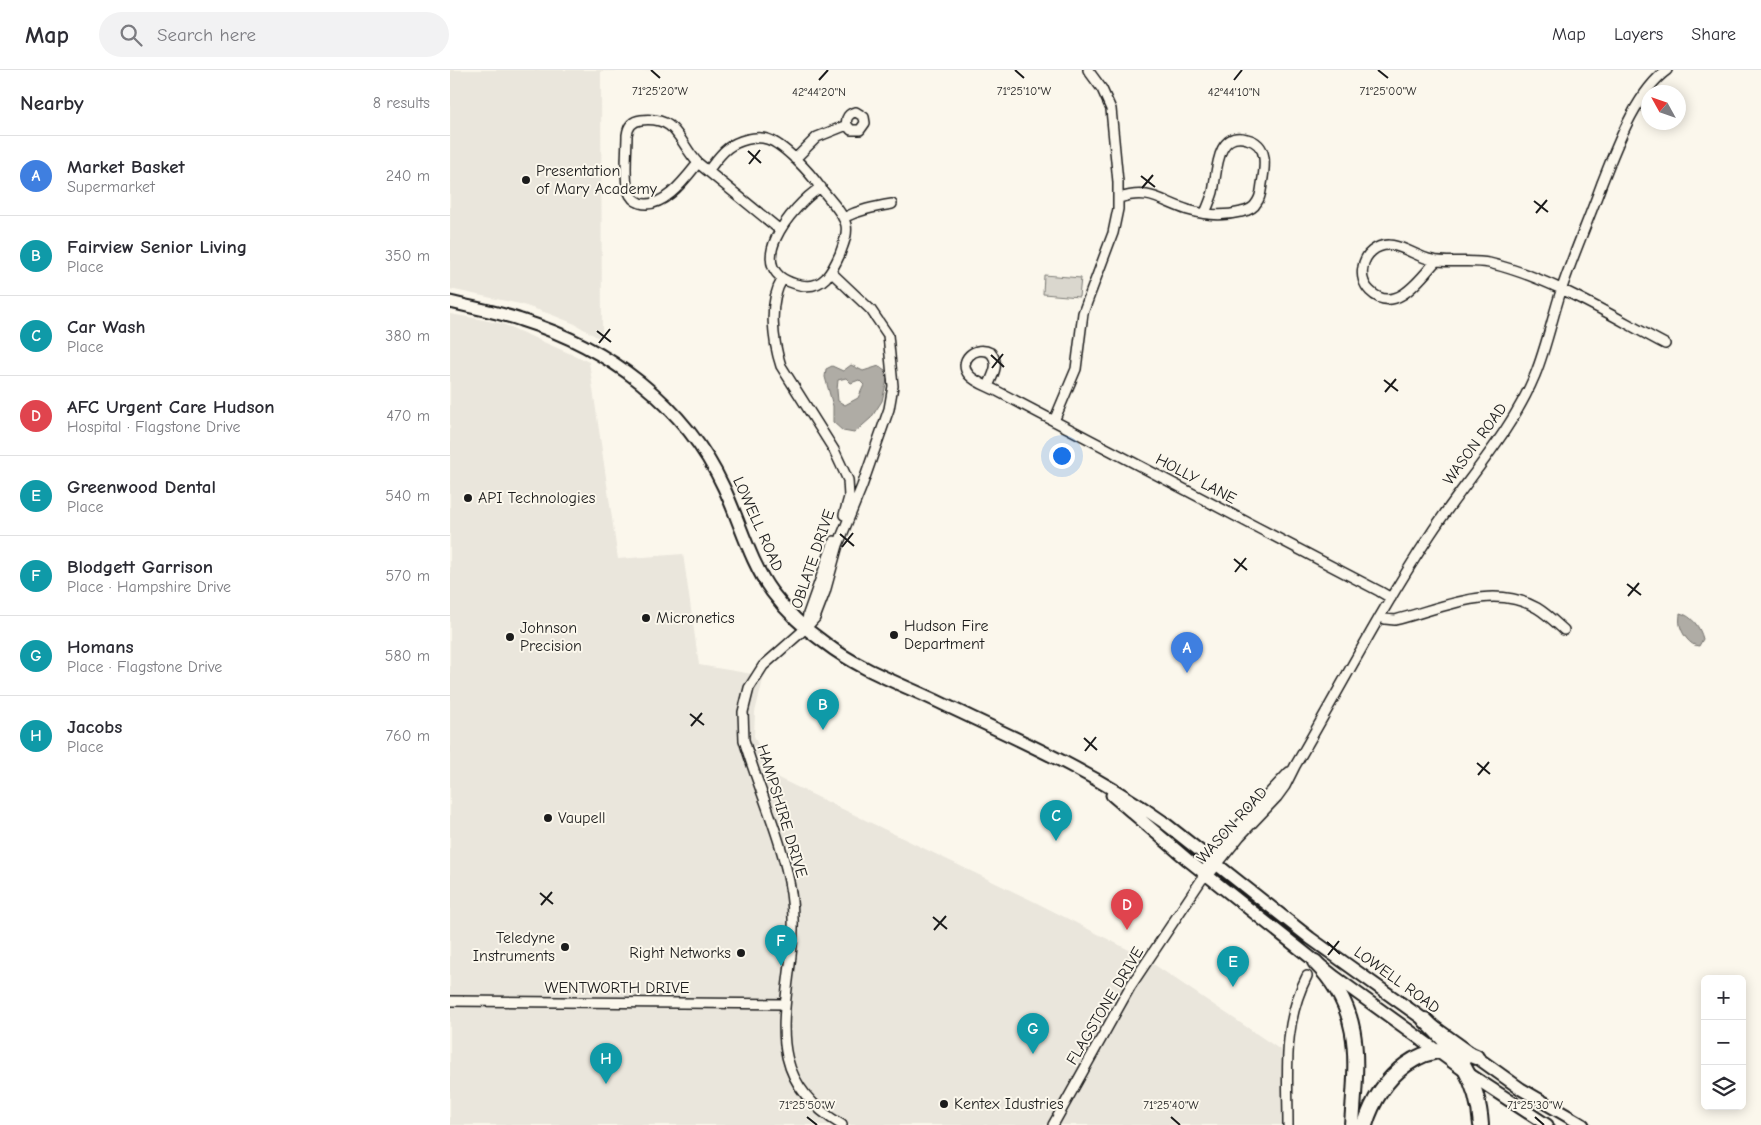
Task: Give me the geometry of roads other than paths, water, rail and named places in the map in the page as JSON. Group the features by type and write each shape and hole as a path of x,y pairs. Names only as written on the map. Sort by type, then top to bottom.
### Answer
{"highway":[{"path":"1315,962 1337,989 1353,1028 1356,1057 1352,1125"},
{"path":"1425,1020 1453,1050 1469,1074 1477,1098 1481,1125"},
{"path":"1365,1125 1378,1094 1394,1074 1414,1060 1437,1051 1453,1050 1476,1057"}],"main road":[{"name":"LOWELL ROAD","path":"450,302 507,315 567,337 612,362 659,398 676,415 702,448 723,486 762,575 772,592 806,628 834,650 860,665 1066,764 1149,812 1310,938 1521,1088 1583,1125"},
{"name":"LOWELL ROAD","path":"1100,783 1204,876 1315,962 1469,1074 1547,1125"}],"street":[{"path":"1054,421 1076,369 1083,314 1113,233 1119,198 1111,110 1102,88 1088,70"},
{"name":"WASON ROAD","path":"1204,876 1285,786 1380,616 1431,532 1453,500 1493,450 1519,409 1536,374 1562,290 1622,133 1648,91 1667,70"},
{"path":"698,163 679,186 668,195 649,203 638,202 631,196 627,186 628,128 632,123 640,120 662,121 675,130 698,163 780,230"},
{"path":"795,159 816,136 847,125"},
{"path":"708,171 729,148 744,141 757,138 773,141 809,172 843,218 846,232 844,244 832,273 820,284 808,286 782,280 774,269 771,257 773,243 780,230 806,199 820,187"},
{"path":"1119,198 1132,194 1151,195 1187,210 1205,213 1226,214 1241,212 1253,207 1260,197 1265,164 1263,153 1257,144 1248,139 1240,138 1229,141 1224,147 1219,158 1213,192 1205,213"},
{"path":"843,218 856,211 892,204"},
{"path":"1436,261 1406,294 1393,299 1380,298 1372,293 1362,277 1362,268 1367,256 1377,248 1386,245 1399,246 1416,255 1436,261 1487,263 1526,275 1562,290 1665,344"},
{"name":"OBLATE DRIVE","path":"806,628 815,618 819,609 838,545 862,486 889,409 893,386 888,335 872,310 832,273"},
{"path":"782,280 776,294 773,321 774,338 781,366 834,450 848,480 862,486"},
{"name":"HOLLY LANE","path":"988,386 1391,598"},
{"name":"OBLATE DRIVE","path":"806,628 808,614 847,507 850,490 848,480"},
{"path":"1380,616 1388,620 1395,620 1476,598 1499,597 1522,602 1537,608 1564,630"},
{"name":"HAMPSHIRE DRIVE","path":"806,628 772,657 758,672 746,694 743,712 744,740 780,848 792,894 794,926 785,1004 785,1052 793,1075 810,1101 822,1112 842,1125"},
{"name":"FLAGSTONE DRIVE","path":"1053,1125 1130,987 1204,876"},
{"path":"1288,1125 1290,1028 1294,1006 1307,976"},
{"name":"WENTWORTH DRIVE","path":"450,1001 785,1004"}],"place":[{"name":"Presentation of Mary Academy","path":"526,180"},
{"name":"API Technologies","path":"468,498"},
{"name":"Micronetics","path":"646,618"},
{"name":"Hudson Fire Department","path":"894,635"},
{"name":"Johnson Precision","path":"510,637"},
{"name":"Market Basket","path":"1187,673"},
{"name":"Fairview Senior Living","path":"823,730"},
{"name":"Vaupell","path":"548,818"},
{"name":"Car Wash","path":"1056,841"},
{"name":"AFC Urgent Care Hudson","path":"1127,930"},
{"name":"Teledyne Instruments","path":"565,947"},
{"name":"Right Networks","path":"741,953"},
{"name":"Blodgett Garrison","path":"781,966"},
{"name":"Greenwood Dental","path":"1233,987"},
{"name":"Homans","path":"1033,1054"},
{"name":"Jacobs","path":"606,1084"},
{"name":"Kentex Idustries","path":"944,1104"}]}
